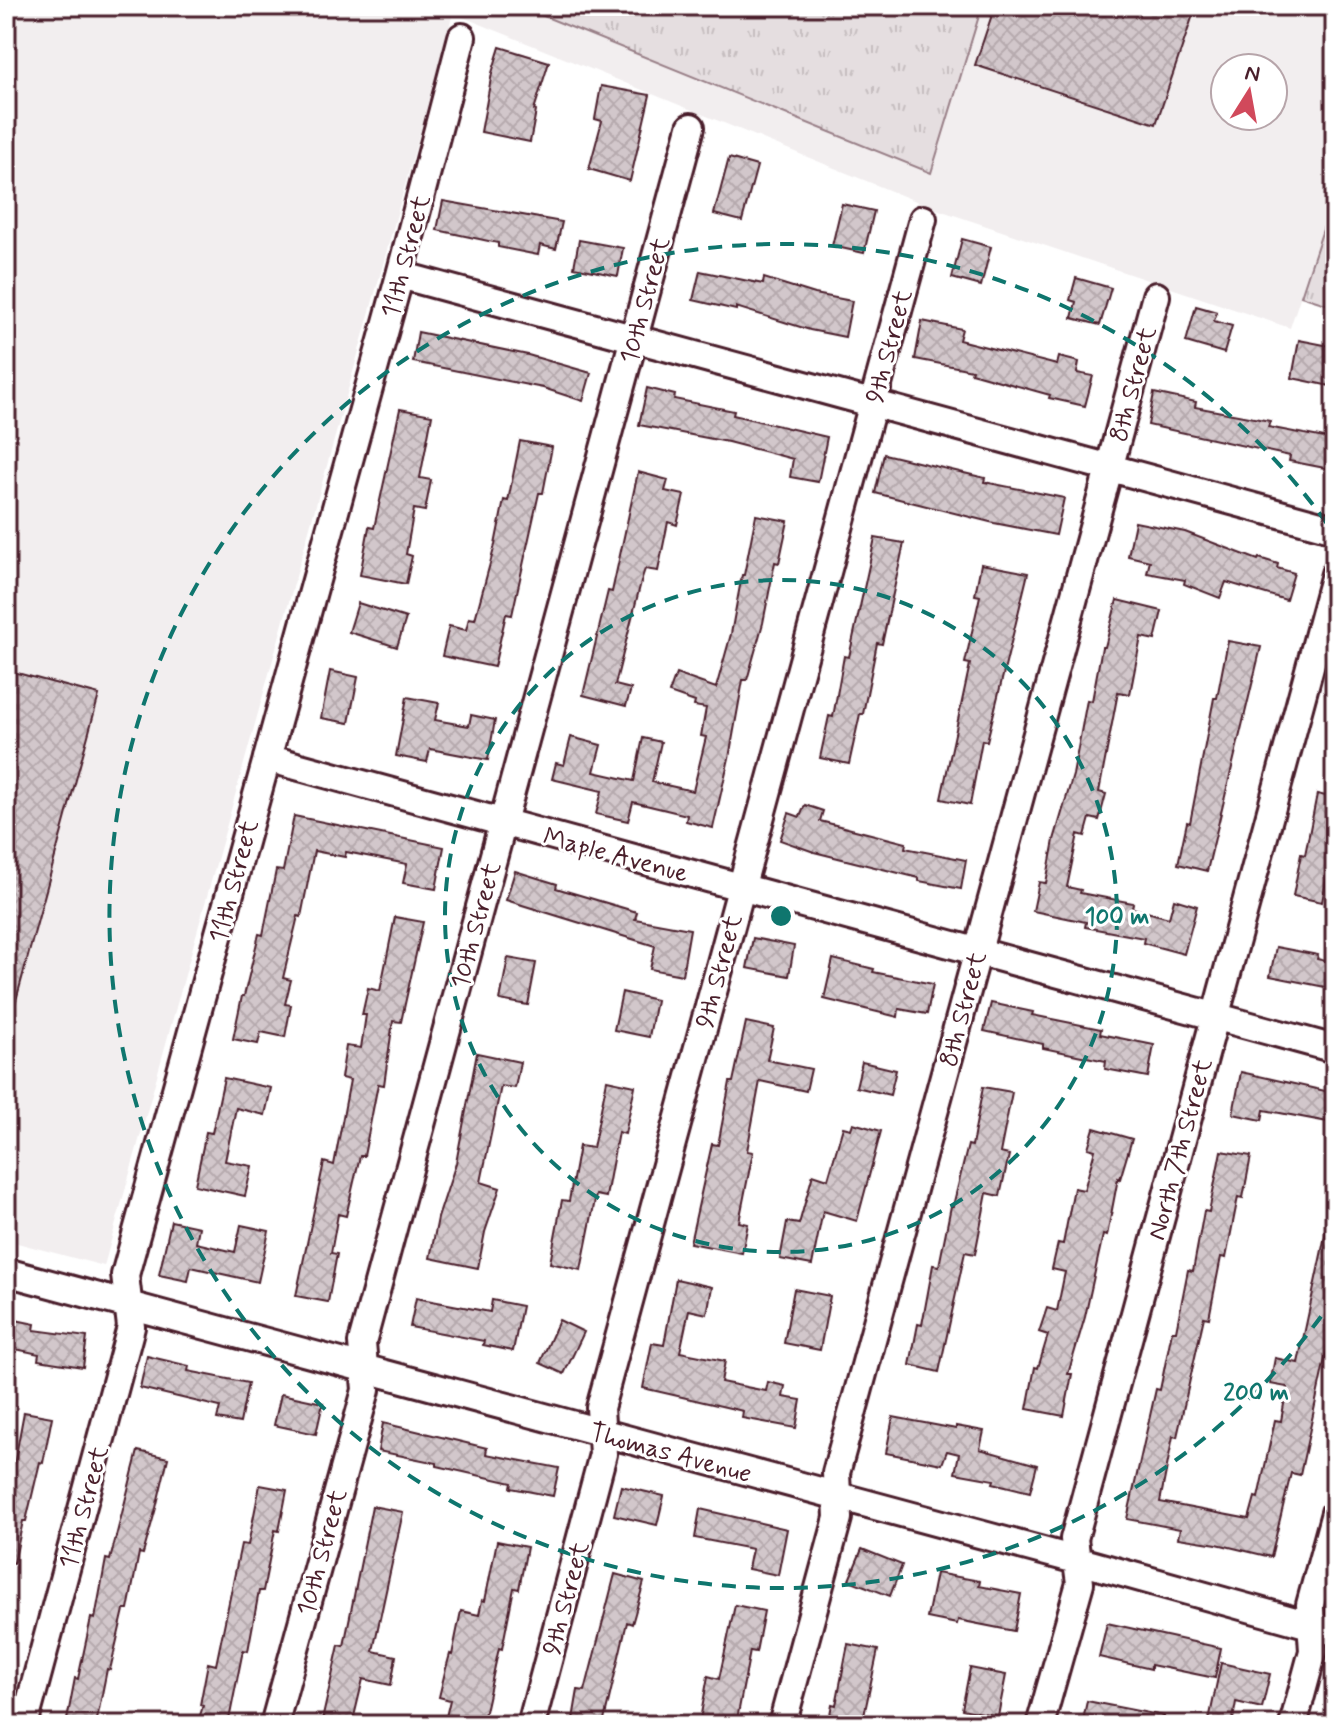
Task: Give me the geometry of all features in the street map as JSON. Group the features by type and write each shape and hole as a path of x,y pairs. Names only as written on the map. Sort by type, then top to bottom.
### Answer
{"street":[{"name":"11th Street","path":"24,1725 131,1327 125,1275 400,275 462,37"},
{"name":"10th Street","path":"274,1725 366,1390 362,1343 691,127"},
{"name":"9th Street","path":"531,1725 603,1454 600,1408 923,219"},
{"path":"400,275 1335,529"},
{"name":"8th Street","path":"782,1725 838,1518 836,1473 1156,296"},
{"name":"North 7th Street","path":"1040,1725 1080,1583 1074,1539 1335,574"},
{"name":"Maple Avenue","path":"267,758 1335,1049"},
{"name":"Thomas Avenue","path":"6,1272 1323,1629"},
{"path":"1293,1725 1313,1651 1323,1629 1310,1605 1335,1513"}],"shaded area":[{"path":"6,6 1335,6 1335,193 1290,328 933,208 453,13 104,1266 6,1240"}],"green space":[{"path":"519,6 982,6 931,173"},
{"path":"1335,193 1335,307 1301,296"}],"building":[{"path":"995,6 1196,6 1156,124 975,65"},
{"path":"500,47 549,62 534,110 530,142 481,132"},
{"path":"601,86 650,95 630,181 589,169 602,121 595,119"},
{"path":"729,158 757,166 742,221 714,214"},
{"path":"443,201 562,222 556,249 540,245 538,255 437,230"},
{"path":"842,204 874,211 864,253 832,246"},
{"path":"962,239 991,247 981,286 952,278"},
{"path":"579,240 623,248 618,276 574,267"},
{"path":"700,271 763,284 764,278 815,294 852,301 845,337 810,330 736,307 736,310 693,300"},
{"path":"1076,278 1111,288 1100,325 1072,318 1076,302 1070,300"},
{"path":"1196,306 1217,312 1214,321 1232,326 1224,353 1186,342"},
{"path":"922,321 962,329 959,340 1057,365 1059,357 1079,362 1077,373 1093,376 1085,406 1049,398 1050,395 971,373 972,370 915,359"},
{"path":"418,332 528,355 591,373 583,401 543,388 413,362"},
{"path":"1299,340 1335,347 1335,387 1292,378"},
{"path":"647,388 675,395 674,399 734,411 733,415 827,437 818,482 790,477 793,459 728,442 639,425"},
{"path":"1154,393 1196,402 1195,407 1270,421 1268,427 1335,440 1330,469 1289,461 1290,456 1148,425"},
{"path":"400,409 432,415 420,478 431,480 425,511 414,509 406,554 412,556 406,584 360,575 369,527 374,528"},
{"path":"520,441 552,447 512,615 506,614 494,667 442,656 449,626 466,630 469,618 475,619 504,500 508,501"},
{"path":"884,454 985,478 984,482 1064,498 1056,535 875,493"},
{"path":"638,472 668,480 665,491 684,495 677,525 668,522 658,571 645,569 642,578 615,685 631,689 626,706 583,695 608,591 612,592"},
{"path":"756,515 788,521 747,680 743,680 713,828 686,821 687,815 633,802 628,821 596,814 602,791 552,779 556,763 564,765 571,737 601,745 594,772 634,781 643,738 661,742 652,782 693,791 706,737 701,736 706,708 694,706 695,702 669,693 676,674 716,688 731,634"},
{"path":"1135,522 1185,532 1258,560 1278,564 1277,568 1294,573 1286,600 1226,582 1220,598 1184,584 1185,580 1147,573 1150,561 1128,556"},
{"path":"875,538 904,543 882,644 877,643 849,764 820,758 829,716 833,717 844,656 849,657"},
{"path":"981,564 1028,573 987,741 982,740 970,805 941,799 970,664 965,663 980,596 975,595"},
{"path":"1117,600 1162,611 1155,640 1141,637 1130,694 1118,692 1099,792 1106,794 1099,820 1090,818 1085,836 1078,834 1067,887 1081,890 1080,893 1133,903 1132,908 1169,918 1174,899 1197,906 1184,954 1143,943 1144,938 1085,927 1086,922 1033,911 1039,882 1046,883 1054,840 1073,775 1087,700 1092,701 1102,647 1105,647"},
{"path":"358,603 406,618 397,647 349,632"},
{"path":"1228,641 1261,647 1207,871 1178,864 1187,822 1190,823"},
{"path":"6,670 99,695 12,1015 6,1014"},
{"path":"330,671 358,677 349,723 321,718"},
{"path":"407,697 439,703 435,720 469,726 471,715 495,720 488,760 430,749 427,762 396,756"},
{"path":"1317,794 1335,798 1335,835 1322,902 1293,896"},
{"path":"805,805 823,811 820,821 906,843 905,848 966,860 961,889 919,881 919,878 814,852 780,840 789,813 800,817"},
{"path":"294,816 444,847 436,889 403,883 407,864 346,852 345,857 314,851 301,917 298,916 283,978 291,980 285,1004 291,1005 285,1037 261,1032 258,1044 233,1039 259,934 263,935 276,870 283,871"},
{"path":"515,871 557,884 556,888 637,912 635,919 690,929 682,975 650,969 655,946 506,900"},
{"path":"395,917 423,922 401,1022 393,1021 384,1085 378,1084 364,1156 360,1156 346,1216 338,1214 331,1253 337,1254 328,1302 296,1296 324,1162 334,1165 350,1080 341,1078 346,1046 361,1048 366,1015 362,1015 368,988 380,991"},
{"path":"753,938 794,946 789,976 747,968"},
{"path":"1276,947 1318,955 1317,959 1335,963 1335,989 1270,976"},
{"path":"508,958 536,963 528,1005 500,1000"},
{"path":"833,959 874,969 873,972 933,984 927,1014 899,1009 898,1017 824,999"},
{"path":"622,992 656,1000 649,1037 614,1030"},
{"path":"991,1003 1101,1029 1100,1034 1154,1045 1148,1077 1105,1069 1106,1061 1043,1048 1043,1044 984,1031"},
{"path":"746,1022 774,1028 767,1060 811,1069 806,1091 760,1081 747,1151 753,1152 739,1222 748,1224 742,1253 690,1243 712,1144 718,1145"},
{"path":"477,1053 520,1062 515,1088 501,1086 481,1182 500,1188 485,1232 478,1268 430,1258 438,1218 456,1163"},
{"path":"862,1062 896,1070 890,1095 856,1087"},
{"path":"1241,1072 1334,1093 1328,1122 1264,1110 1262,1120 1233,1114"},
{"path":"224,1078 271,1088 265,1115 236,1108 225,1161 252,1166 245,1196 195,1185 206,1132 212,1133"},
{"path":"607,1080 635,1086 625,1134 618,1132 606,1197 596,1195 581,1270 550,1263 562,1200 569,1201 579,1146 593,1148"},
{"path":"983,1087 1012,1092 1000,1153 1009,1155 1000,1196 987,1193 975,1254 965,1252 939,1372 910,1365 918,1324 922,1325 933,1265 939,1266 951,1206 968,1145 972,1146"},
{"path":"853,1123 881,1131 857,1221 823,1211 812,1265 780,1259 787,1222 799,1224 813,1174 828,1179 843,1127 851,1129"},
{"path":"1094,1128 1132,1139 1118,1178 1107,1236 1103,1235 1085,1317 1068,1374 1072,1374 1064,1416 1027,1409 1035,1367 1038,1368 1048,1335 1039,1332 1047,1308 1057,1311 1065,1272 1052,1269 1058,1243 1063,1244 1074,1188 1084,1190 1095,1150 1088,1148"},
{"path":"1221,1151 1251,1156 1243,1198 1238,1197 1226,1258 1221,1257 1209,1318 1204,1317 1177,1437 1173,1436 1160,1502 1249,1519 1255,1497 1258,1498 1275,1420 1281,1421 1287,1387 1270,1384 1275,1358 1298,1363 1326,1231 1335,1232 1333,1345 1328,1345 1300,1475 1291,1473 1271,1557 1178,1538 1180,1529 1127,1519 1156,1389 1160,1390 1172,1331 1176,1331 1188,1270 1193,1271 1204,1211 1209,1212"},
{"path":"171,1221 199,1227 196,1243 235,1252 241,1225 269,1231 258,1282 191,1267 188,1281 159,1275"},
{"path":"676,1279 712,1287 707,1314 689,1310 680,1352 725,1361 721,1382 766,1391 768,1382 785,1386 783,1397 801,1400 796,1428 742,1418 743,1411 643,1388 652,1343 664,1345"},
{"path":"794,1289 830,1296 820,1350 784,1343"},
{"path":"416,1298 490,1312 492,1300 522,1306 513,1351 483,1345 484,1341 410,1327"},
{"path":"6,1318 35,1324 34,1330 87,1337 83,1367 38,1360 39,1354 6,1347"},
{"path":"559,1320 584,1332 564,1374 540,1363"},
{"path":"147,1356 189,1366 188,1371 248,1383 240,1423 217,1419 220,1407 140,1388"},
{"path":"281,1394 323,1403 316,1434 274,1425"},
{"path":"24,1412 52,1417 43,1463 40,1462 14,1563 6,1562 6,1469 13,1471"},
{"path":"893,1417 984,1431 980,1449 1037,1465 1030,1492 993,1483 994,1480 955,1473 959,1454 947,1451 942,1464 886,1453"},
{"path":"383,1423 487,1448 486,1454 559,1468 553,1496 511,1488 512,1483 437,1466 437,1463 378,1451"},
{"path":"138,1451 168,1458 156,1508 143,1554 139,1553 128,1610 124,1610 110,1670 107,1669 96,1725 66,1725 91,1618 95,1619 106,1559 110,1560"},
{"path":"260,1485 287,1490 279,1531 275,1530 263,1591 259,1591 248,1651 243,1650 228,1725 197,1725 203,1706 200,1705 208,1663 216,1665 241,1544 248,1545"},
{"path":"621,1486 664,1496 657,1525 614,1515"},
{"path":"372,1506 403,1512 373,1651 396,1656 391,1685 363,1679 352,1725 321,1725 339,1645 344,1646"},
{"path":"700,1509 787,1529 778,1575 748,1569 752,1549 695,1538"},
{"path":"497,1541 527,1547 519,1589 514,1588 482,1725 444,1725 450,1700 439,1697 461,1611 479,1615 482,1600 485,1601"},
{"path":"862,1549 902,1565 890,1596 849,1580"},
{"path":"936,1573 980,1581 979,1586 1021,1594 1014,1631 958,1620 957,1624 927,1618"},
{"path":"615,1574 644,1582 632,1624 627,1622 603,1725 572,1725 578,1690 585,1691"},
{"path":"735,1605 764,1611 756,1652 750,1651 736,1725 699,1725 708,1676 719,1679"},
{"path":"1107,1623 1221,1648 1215,1678 1151,1665 1151,1669 1099,1657"},
{"path":"848,1644 878,1650 862,1725 828,1725 832,1704 836,1705"},
{"path":"1221,1663 1270,1674 1262,1708 1236,1702 1232,1725 1208,1725"},
{"path":"970,1668 1006,1675 998,1716 962,1709"},
{"path":"1087,1701 1164,1716 1163,1725 1082,1725"}]}
